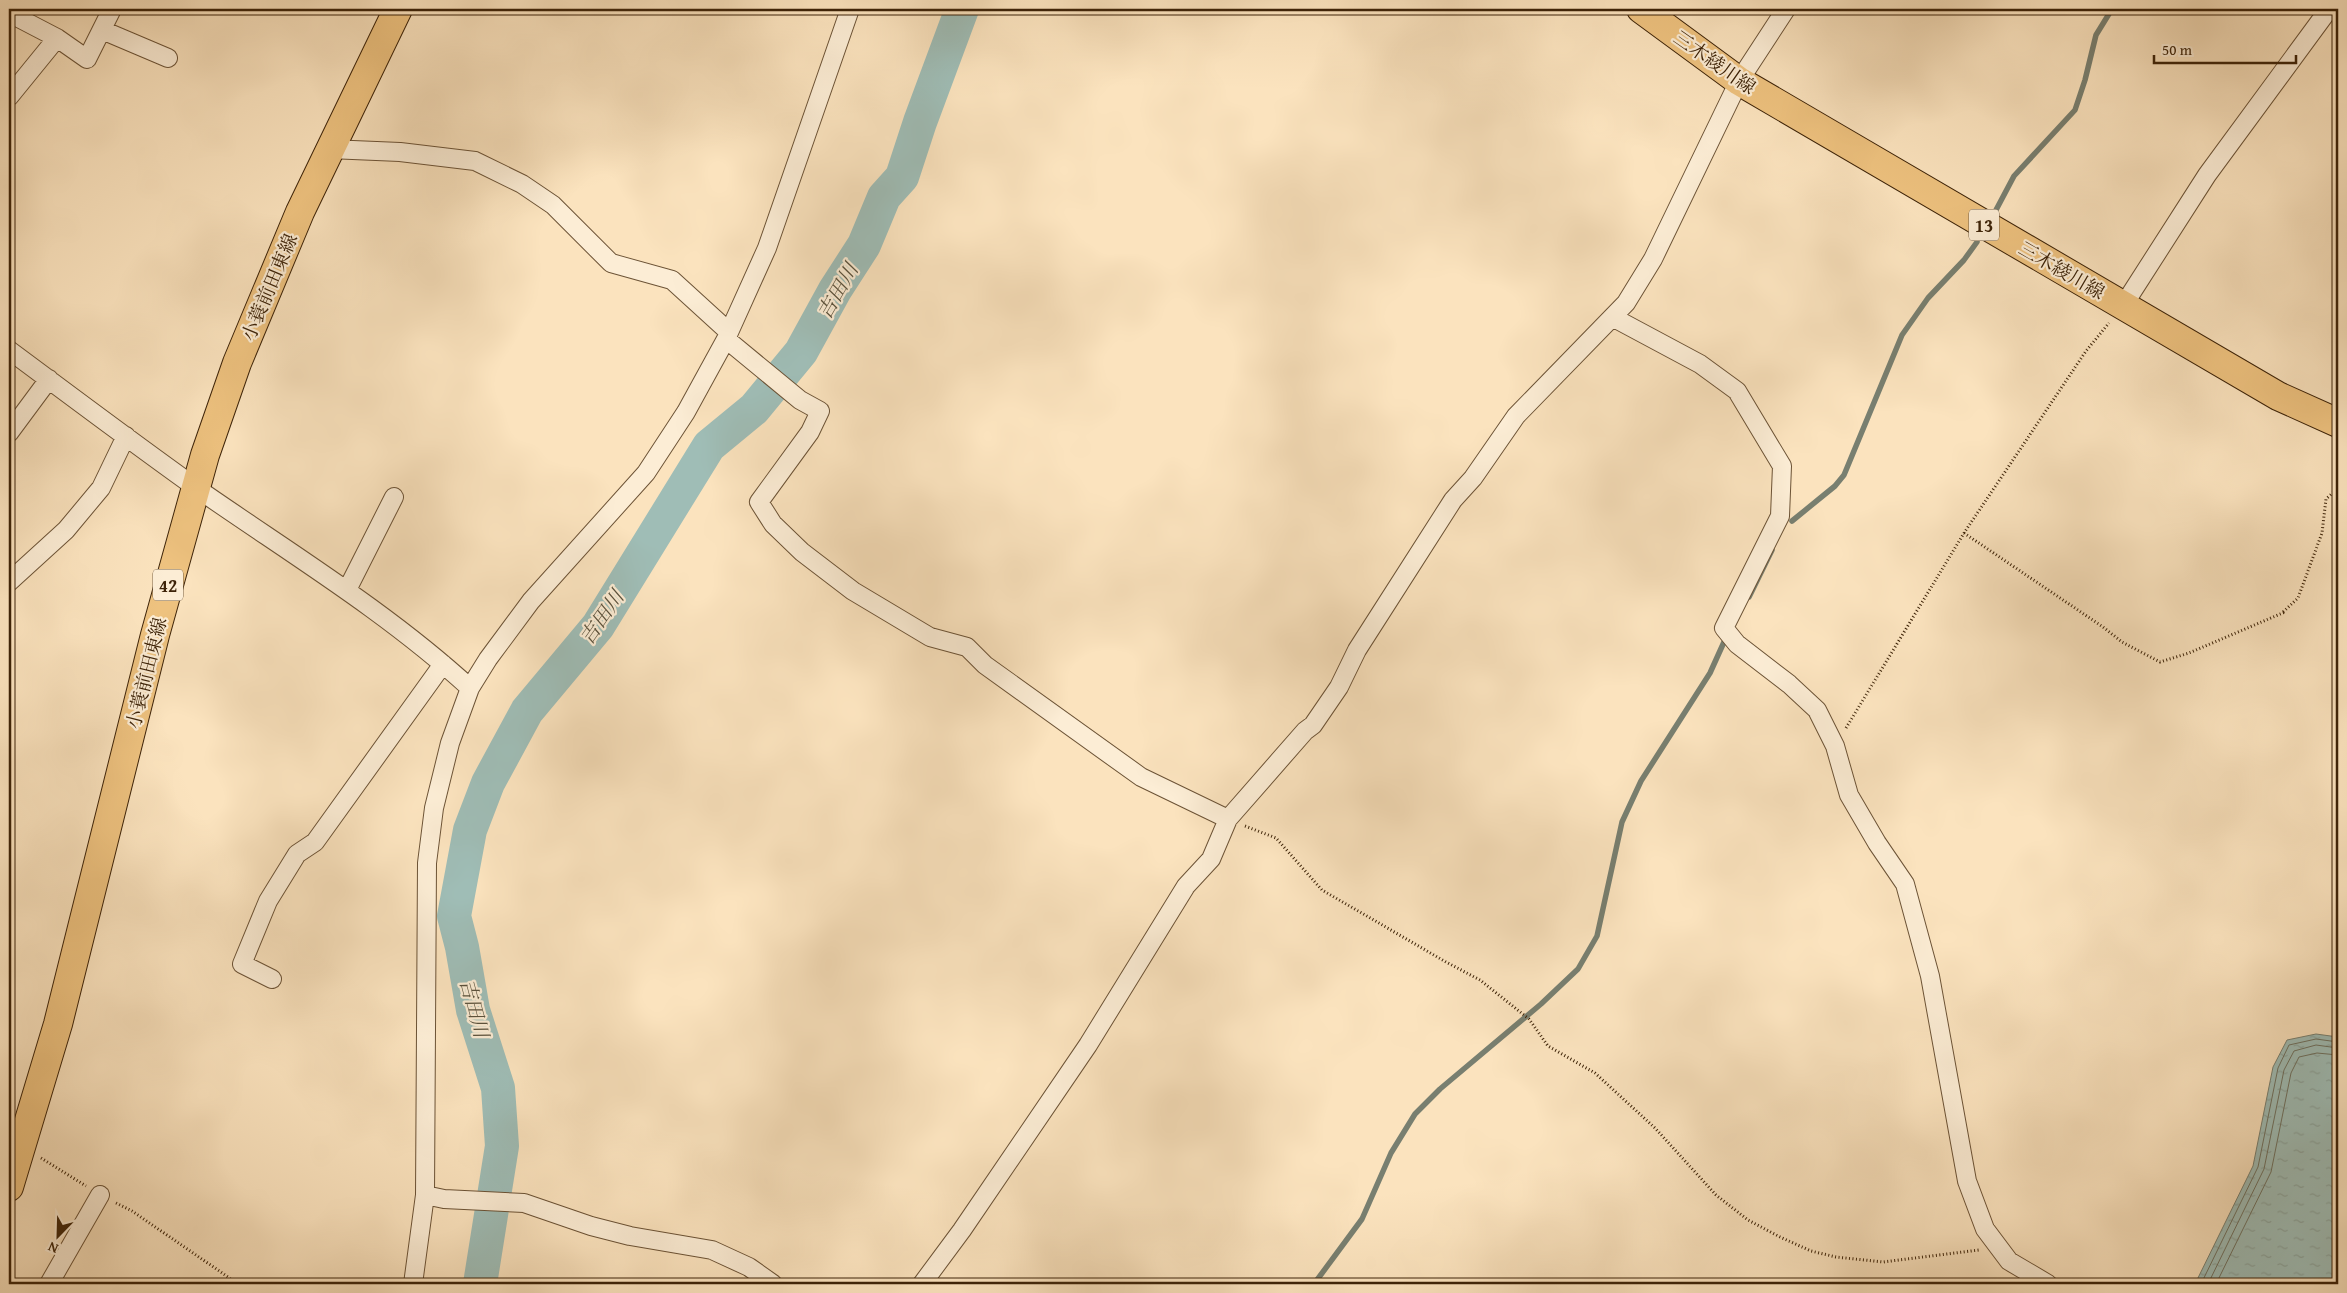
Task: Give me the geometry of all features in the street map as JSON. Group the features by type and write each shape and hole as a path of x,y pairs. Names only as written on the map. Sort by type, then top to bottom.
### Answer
{"main road":[{"name":"小蓑前田東線","path":"9,1187 15,1143 58,1024 155,635 195,487 237,363 329,149 398,9"},
{"name":"三木綾川線","path":"1641,9 1739,81 2278,396 2338,423"}],"street":[{"path":"9,13 58,38 87,59 112,9"},
{"path":"413,1284 425,1195 427,863 434,808 450,743 470,688 488,659 532,601 646,473 686,412 727,336 767,248 850,9"},
{"path":"922,1284 962,1230 1088,1045 1186,886 1211,859 1228,819 1305,731 1313,725 1339,687 1357,650 1453,500 1473,478 1516,416 1626,304 1653,259 1739,81 1786,9"},
{"path":"2122,306 2207,175 2329,9"},
{"path":"102,30 168,58"},
{"path":"12,87 58,38"},
{"path":"329,149 400,152 475,161 522,184 554,205 611,263 672,280 750,359 800,400 820,411 810,432 759,502 773,524 802,552 853,591 930,637 967,647 985,665 1141,777 1228,819"},
{"path":"1614,318 1700,364 1737,391 1782,466 1780,516 1724,628 1737,644 1789,684 1816,710 1835,746 1849,795 1877,843 1905,884 1930,976 1967,1181 1985,1229 2009,1261 2048,1284"},
{"path":"9,350 195,487 346,590 443,664 470,688"},
{"path":"9,433 49,379"},
{"path":"9,582 66,530 101,488 126,436"},
{"path":"346,590 394,497"},
{"path":"272,979 242,964 268,901 297,854 316,842 443,664"},
{"path":"50,1284 100,1195"},
{"path":"425,1195 444,1199 524,1203 607,1230 712,1250 749,1267 773,1284"}],"path":[{"path":"1835,746 1964,532 2086,351 2122,306"},
{"path":"1964,532 2122,642 2160,662 2189,653 2284,612 2282,613 2298,598 2322,533 2326,500 2338,488"},
{"path":"1228,819 1276,838 1322,890 1480,980 1529,1019 1548,1046 1595,1073 1655,1128 1716,1195 1748,1220 1811,1251 1836,1257 1883,1262 1999,1247"},
{"path":"15,1143 100,1195 132,1210 228,1276 236,1284"}],"water":[{"path":"2316,1034 2338,1037 2338,1284 2195,1284 2253,1166 2273,1067 2287,1040"}],"waterway":[{"name":"吉田川","path":"480,1284 502,1146 498,1088 473,1010 462,947 454,916 470,830 488,783 527,711 598,626 709,446 754,409 801,352 835,290 864,245 884,197 902,177 920,122 962,9"},
{"path":"1996,210 2014,176 2075,110 2085,80 2096,35 2112,9"},
{"path":"1792,521 1835,486 1844,475 1902,335 1928,298 1964,260 1977,242"},
{"path":"1749,597 1772,550"},
{"path":"1314,1284 1362,1219 1391,1153 1415,1114 1440,1089 1541,1004 1578,969 1597,936 1622,822 1641,781 1710,673 1724,642"}]}
